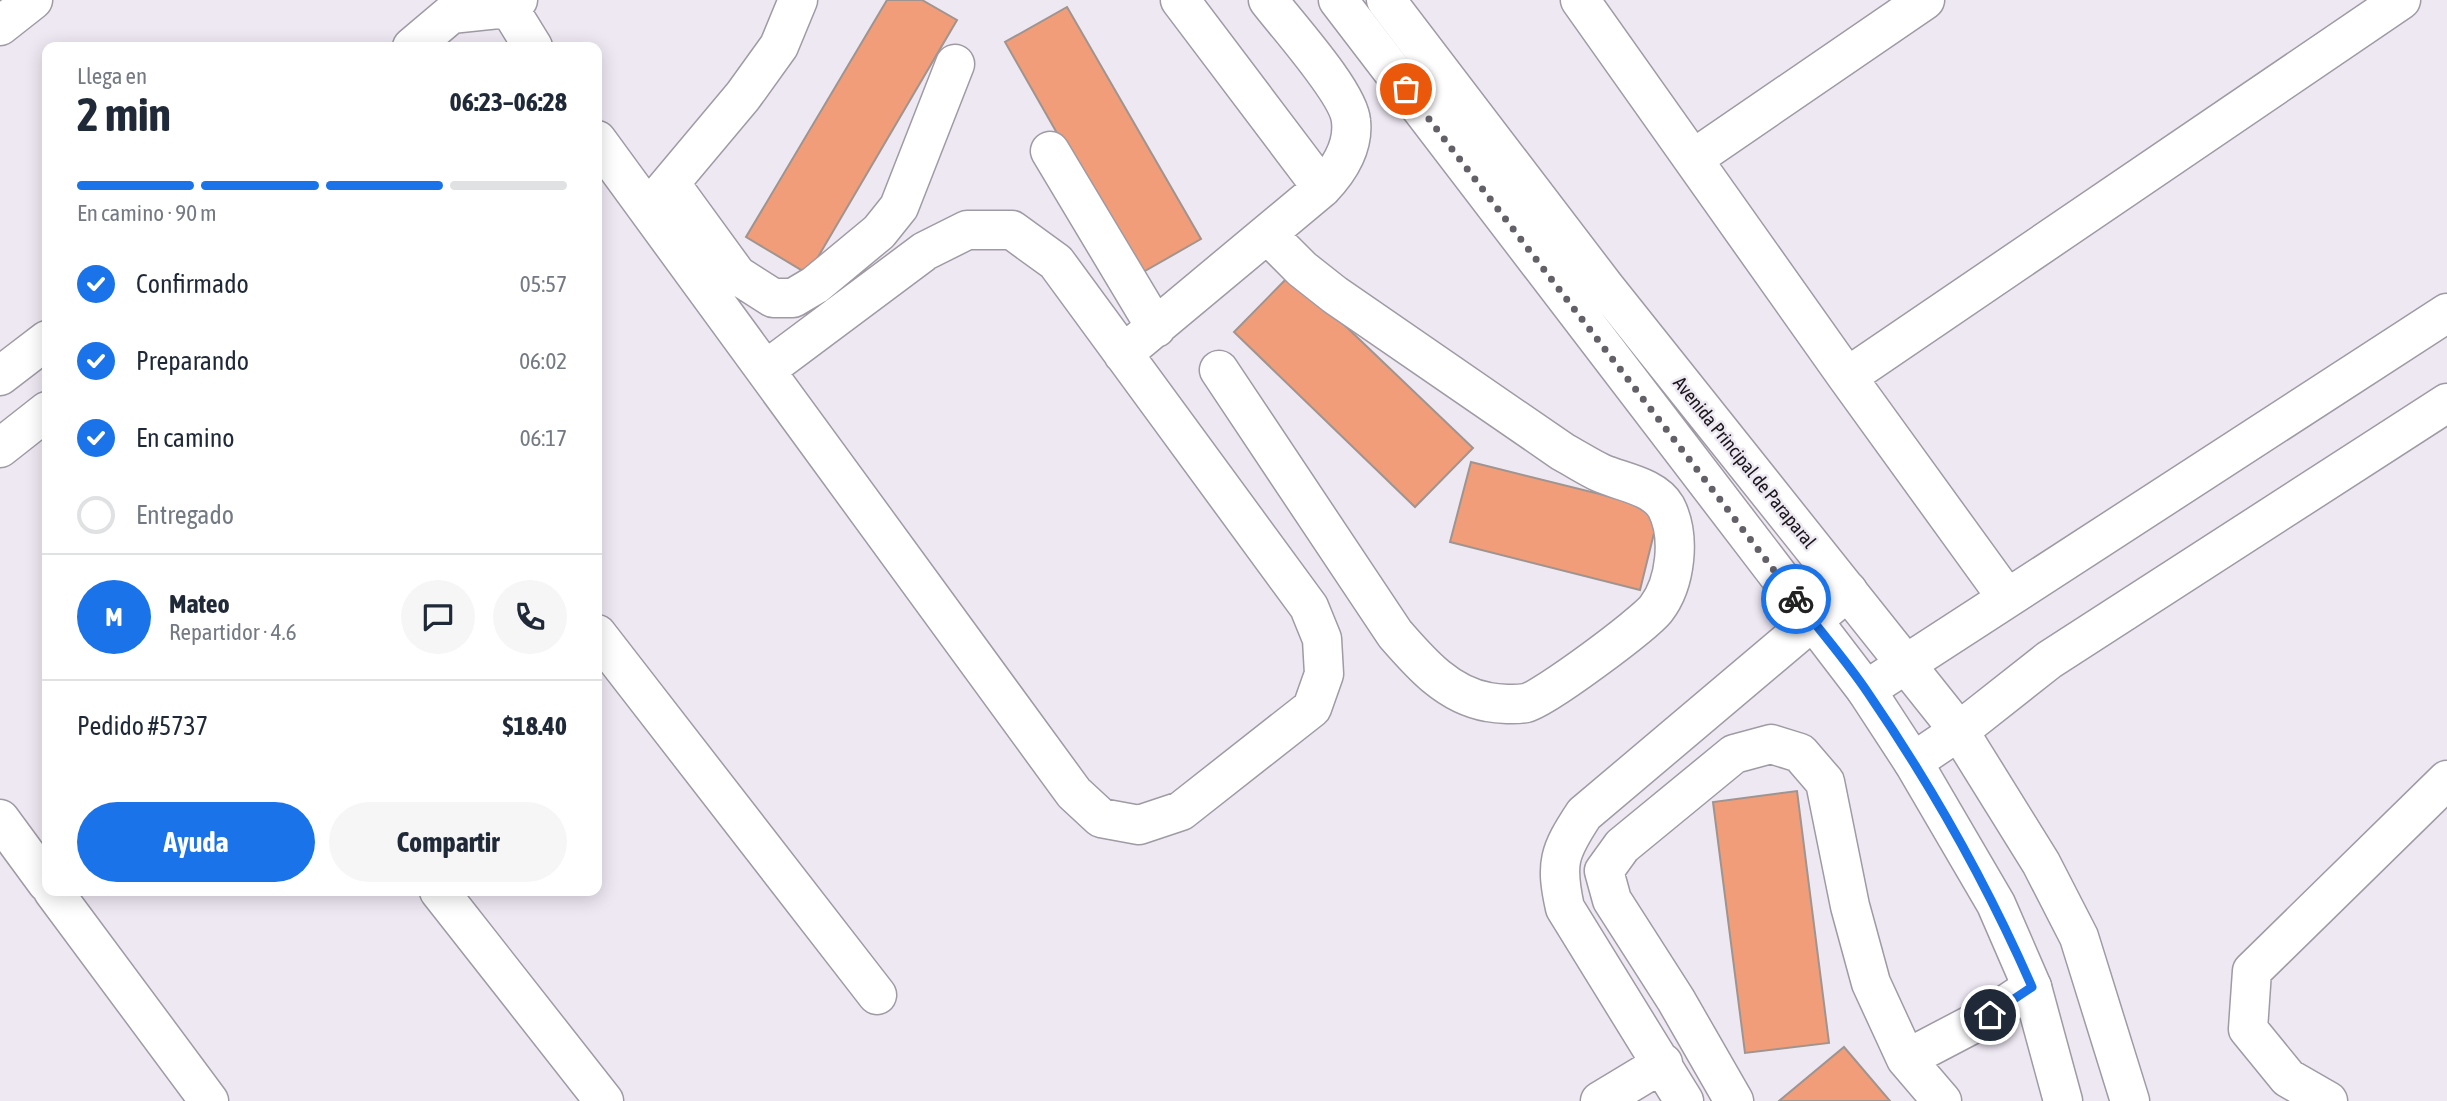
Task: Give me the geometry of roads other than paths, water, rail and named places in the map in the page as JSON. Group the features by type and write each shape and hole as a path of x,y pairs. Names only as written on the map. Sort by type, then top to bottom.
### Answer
{"street":[{"path":"0,26 33,0"},
{"path":"658,197 743,96 779,46 798,0"},
{"path":"1180,0 1322,188"},
{"path":"1123,354 1322,188 1335,175 1350,146 1352,118 1340,94 1268,0"},
{"name":"Avenida Principal de Paraparal","path":"1338,0 1866,690 1913,762 1996,904 2032,987 2063,1101"},
{"name":"Avenida Principal de Paraparal","path":"1386,0 1605,287 1959,731 2041,863 2079,937 2130,1101"},
{"path":"1580,0 2007,598"},
{"path":"1693,159 1925,0"},
{"path":"1847,377 2401,0"},
{"path":"418,42 451,14 514,4"},
{"path":"503,42 514,4"},
{"path":"514,4 531,42"},
{"path":"602,145 737,275 773,298 793,298 815,285 879,232 899,207 955,64"},
{"path":"1050,151 1156,328"},
{"path":"658,197 767,369 1074,793 1101,818 1139,825 1181,811 1312,708 1324,674 1322,639 1310,607 1056,262 1012,230 967,230 925,251 767,369"},
{"path":"1219,370 1395,634 1423,666 1456,691 1489,702 1527,703 1564,682 1656,610 1669,584 1675,553 1672,527 1665,506 1649,491 1598,472 1563,452 1335,295 1302,269 1267,234"},
{"path":"1866,690 2447,313"},
{"path":"0,376 42,344"},
{"path":"1913,762 1959,731 2049,660 2447,403"},
{"path":"0,447 42,415"},
{"path":"1242,516 1290,480"},
{"path":"1684,1101 1565,908 1558,875 1565,844 1584,814 1848,591"},
{"path":"602,640 877,995"},
{"path":"1734,1101 1676,1000 1612,900 1604,871 1622,846 1734,754 1771,744 1800,753 1825,782 1850,906 1871,983 1906,1059 1942,1101"},
{"path":"2328,1101 2288,1078 2248,1030 2252,971 2447,780"},
{"path":"0,819 42,876"},
{"path":"57,896 209,1101"},
{"path":"443,896 604,1101"},
{"path":"1906,1059 1990,1015 2032,987"},
{"path":"1600,1101 1663,1063"}]}
